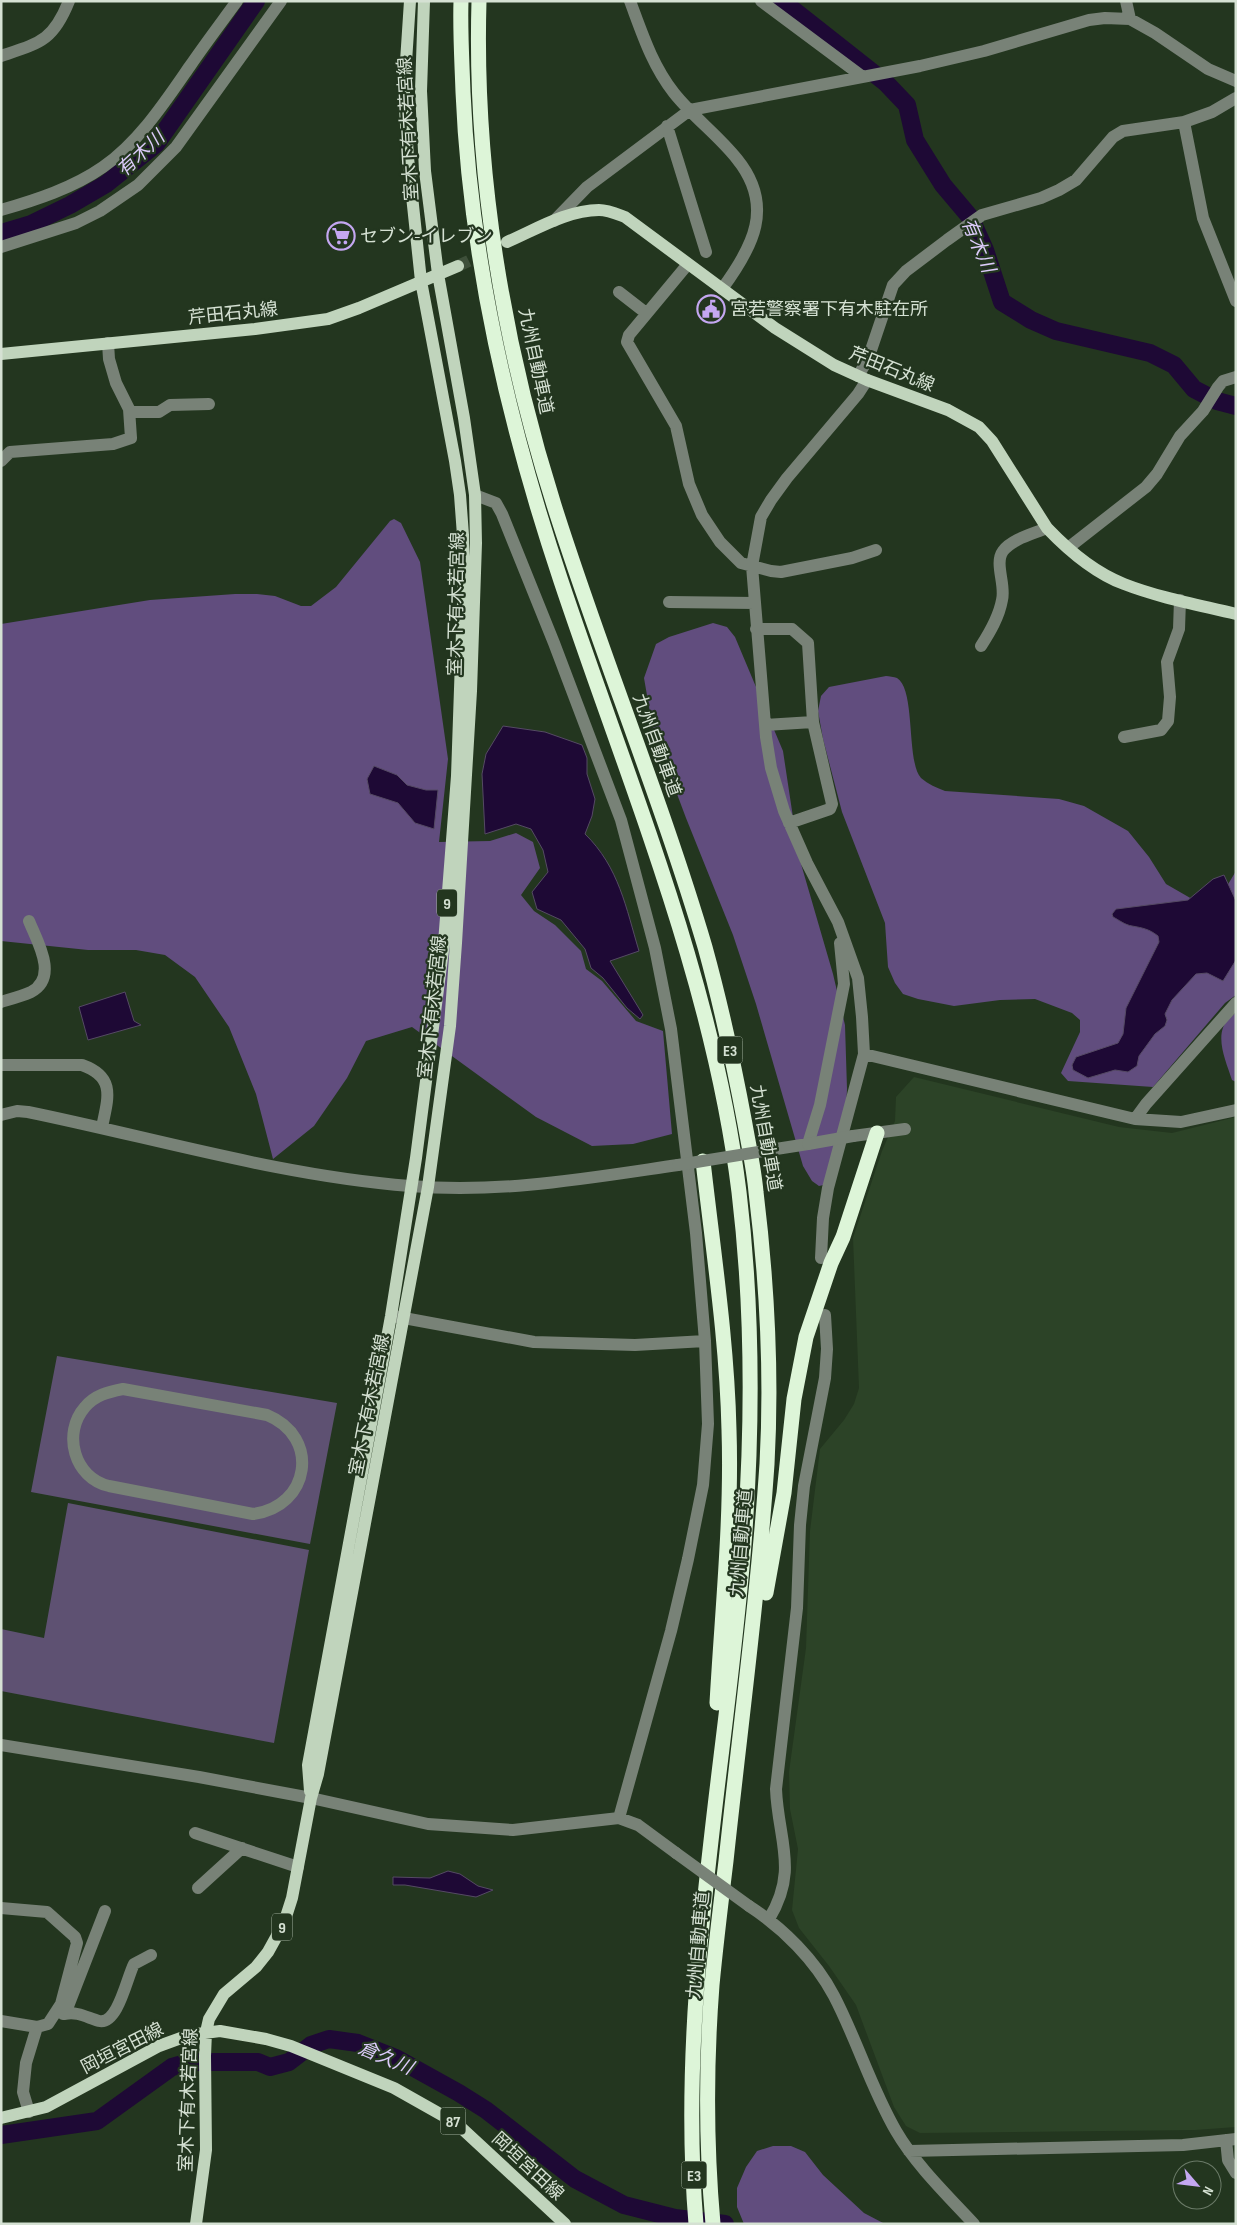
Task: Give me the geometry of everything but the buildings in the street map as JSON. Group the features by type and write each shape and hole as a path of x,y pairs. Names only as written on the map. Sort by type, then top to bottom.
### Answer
{"highway":[{"name":"九州自動車道","path":"461,1 464,128 470,194 491,328 537,508 664,876 704,1014 721,1088 738,1186 747,1270 750,1338 749,1460 743,1557 708,1852 692,2056 692,2127 696,2224"},
{"name":"九州自動車道","path":"479,1 481,127 487,191 508,324 529,419 553,503 655,796 704,946 732,1057 756,1185 764,1268 767,1339 769,1397 767,1460 759,1568 712,1988 708,2130 713,2224"},
{"path":"730,1817 744,1750 767,1580 784,1493 800,1360 831,1263 843,1237 877,1133"},
{"path":"704,1168 723,1343 729,1429 728,1504 708,1852"}],"main road":[{"name":"室木下有木若宮線","path":"397,1317 411,1186 444,943 456,776 464,573 460,495 421,281 408,158 404,92 410,1"},
{"name":"室木下有木若宮線","path":"196,2224 206,2150 206,2032 215,2007 224,1994 256,1967 278,1936 289,1911 310,1798 322,1754 397,1317 428,1186 450,1026 472,691 476,543 475,494 464,418 438,274 424,171 421,91 424,1"},
{"name":"芹田石丸線","path":"507,242 554,221 588,211 601,210 614,213 635,224 722,289 806,348 862,378 948,410 986,432 1047,528 1094,569 1123,584 1236,614"},
{"name":"芹田石丸線","path":"1,354 321,320 345,314 458,266"},
{"name":"岡垣宮田線","path":"1,2118 30,2112 61,2100 159,2046 189,2035 220,2031 266,2039 291,2046 394,2088 456,2123 565,2224"}],"street":[{"path":"1,56 33,45 50,35 61,22 69,1"},
{"path":"1,210 76,182 100,170 111,161 130,144 152,119 237,1"},
{"path":"1,248 76,223 100,211 138,185 176,147 281,1"},
{"path":"761,1 864,77"},
{"path":"1126,1 1130,19"},
{"path":"634,3 647,49 674,92 737,159 749,176 755,193 758,211 755,232 749,249 722,289"},
{"path":"554,221 587,187 690,110 894,71 984,51 1089,20 1105,18 1130,19 1208,68 1235,80"},
{"path":"822,1258 823,1218 828,1188 864,1054 858,978 838,922 789,823 771,768 764,725 752,566 761,517 787,478 858,394 893,285 906,270 982,215 1041,198 1076,180 1113,137 1123,131 1184,122 1212,112 1236,98"},
{"path":"1184,122 1203,218 1236,301"},
{"path":"667,126 706,252"},
{"path":"688,264 628,335 627,342 676,426 689,484 702,515 727,549 741,563 771,571 794,570 834,560 852,558 876,550"},
{"path":"619,292 646,314"},
{"path":"1,460 10,452 113,444 131,438 130,412 116,383 109,359 108,343"},
{"path":"1068,548 1146,487 1157,474 1180,436 1203,411 1218,387 1223,381 1236,377"},
{"path":"130,412 159,412 170,405 209,404"},
{"path":"475,494 496,502 502,514 554,643 621,820 655,948 671,1029 694,1214 705,1341 708,1424 702,1486 671,1632 619,1818"},
{"path":"981,646 991,631 1003,600 1003,582 999,559 1002,552 1019,540 1047,528"},
{"path":"1124,738 1162,730 1168,721 1170,697 1167,662 1179,629 1180,600"},
{"path":"669,602 755,603"},
{"path":"756,630 792,629 808,643 814,722 832,804 830,809 789,823"},
{"path":"764,725 814,722"},
{"path":"1,1002 31,992 42,981 45,962 28,921"},
{"path":"808,1144 820,1105 844,984 838,922"},
{"path":"1135,1120 1146,1104 1236,1003"},
{"path":"864,1054 1135,1120 1181,1122 1236,1110"},
{"path":"1,1065 82,1065 93,1069 102,1076 107,1088 102,1127"},
{"path":"1,1116 17,1112 28,1112 306,1173 411,1186 470,1188 540,1185 678,1165 704,1168 776,1149 905,1129"},
{"path":"769,1919 780,1902 786,1870 786,1855 777,1812 776,1789 797,1608 800,1525 804,1486 825,1378 827,1349 825,1315"},
{"path":"397,1317 534,1342 635,1345 705,1341"},
{"path":"123,1390 267,1415 278,1420 296,1437 302,1454 302,1472 295,1491 286,1501 265,1513 253,1514 109,1486 94,1480 76,1459 73,1444 74,1428 82,1410 96,1397 107,1392 123,1390"},
{"path":"1,1744 310,1798 428,1824 513,1830 619,1818 638,1825 769,1919 811,1962 833,1995 886,2114 910,2151 974,2224"},
{"path":"195,1833 298,1867"},
{"path":"198,1888 242,1848"},
{"path":"1,1908 47,1912 76,1937 77,1943 61,2004 61,2013"},
{"path":"1,2022 37,2027 48,2024 61,2013 105,1912"},
{"path":"61,2013 70,2013 100,2021 107,2019 114,2013 120,2003 134,1964 151,1955"},
{"path":"30,2112 23,2092 26,2063 37,2027"},
{"path":"910,2151 1173,2146 1231,2140 1228,2160 1236,2173"}],"shaded area":[{"path":"394,519 401,523 420,562 448,759 439,842 490,841 516,833 533,842 540,868 521,895 534,911 555,925 581,951 586,969 602,981 636,1021 663,1031 672,1134 633,1144 592,1146 536,1117 412,1027 366,1041 347,1078 314,1126 273,1159 256,1094 229,1027 195,977 165,955 136,950 88,950 1,941 1,624 150,600 235,594 275,596 301,606 311,606 336,587 390,521"},
{"path":"713,623 727,627 735,637 783,751 799,857 833,974 845,1025 847,1089 845,1130 828,1184 819,1186 812,1181 803,1166 756,1004 733,935 653,730 644,678 656,644 669,637"},
{"path":"886,676 897,678 903,685 907,696 916,770 921,778 930,784 945,791 1059,799 1084,806 1128,831 1149,857 1166,884 1199,903 1221,896 1236,871 1236,995 1225,1003 1153,1087 1068,1081 1061,1073 1080,1032 1080,1020 1072,1013 1035,999 1000,1000 954,1006 903,994 895,983 888,967 885,923 842,812 823,739 818,711 821,696 829,687"},
{"path":"503,726 545,732 582,745 587,758 587,774 595,799 592,816 585,834 597,847 614,874 639,951 610,961 643,1015 640,1019 627,1008 603,978 591,968 585,949 561,920 537,909 532,892 548,872 543,850 531,829 516,824 485,834 482,774 486,754"},
{"path":"374,766 397,775 407,785 426,790 438,790 434,829 415,823 398,803 370,794 367,779"},
{"path":"1224,875 1236,901 1236,960 1223,981 1207,973 1196,974 1172,1000 1165,1014 1167,1020 1165,1026 1155,1034 1139,1056 1137,1066 1128,1072 1115,1070 1088,1078 1073,1070 1072,1065 1076,1057 1118,1043 1123,1034 1126,1008 1159,942 1158,936 1152,932 1127,925 1113,917 1112,914 1116,909 1188,900 1213,879"},
{"path":"125,992 134,1021 141,1025 88,1040 79,1007"},
{"path":"1236,1013 1236,1082 1232,1080 1223,1053 1221,1035 1228,1019"},
{"path":"914,1077 1119,1127 1172,1133 1236,1117 1236,2127 1195,2130 920,2133 906,2126 894,2107 856,2005 829,1966 799,1928 792,1910 798,1849 790,1809 789,1772 806,1648 810,1531 820,1449 844,1420 854,1404 859,1388 853,1238 882,1151 895,1121 896,1097"},
{"path":"57,1356 337,1403 310,1544 31,1492"},
{"path":"68,1503 309,1550 274,1743 1,1691 1,1629 44,1638"},
{"path":"448,1871 460,1874 478,1886 493,1890 476,1897 405,1885 393,1885 393,1877 430,1878"},
{"path":"773,2146 791,2146 805,2152 823,2175 864,2213 885,2224 744,2224 737,2207 737,2188 746,2167 757,2151"}],"waterway":[{"name":"有木川","path":"1,233 31,224 70,205 106,184 156,144 256,1"},
{"name":"有木川","path":"782,1 886,83 907,105 915,140 943,185 970,217 985,250 1002,302 1031,320 1056,331 1150,353 1174,365 1194,389 1217,401 1236,406"},
{"name":"倉久川","path":"1,2135 97,2121 172,2067 190,2062 258,2062 270,2067 289,2062 311,2045 329,2039 358,2043 396,2058 459,2093 486,2110 575,2179 624,2205 675,2218 725,2224"}],"tunnel":[{"path":"458,266 487,252"}],"place":[{"name":"セブン-イレブン","path":"341,236"},
{"name":"宮若警察署下有木駐在所","path":"711,309"}]}
